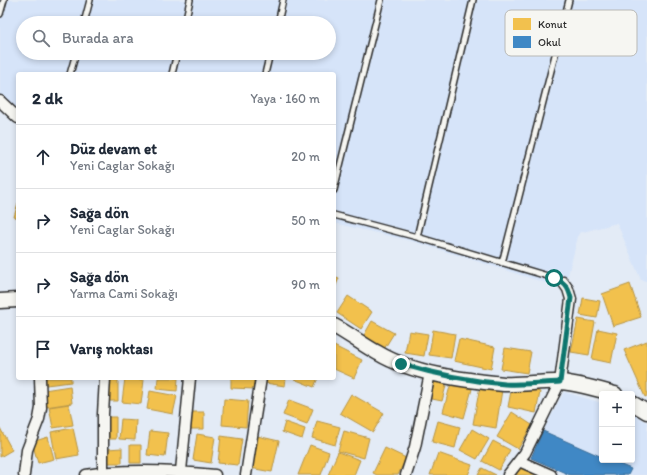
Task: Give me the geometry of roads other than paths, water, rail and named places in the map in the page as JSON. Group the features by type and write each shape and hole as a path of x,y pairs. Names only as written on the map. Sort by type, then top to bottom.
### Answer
{"street":[{"path":"0,101 16,116"},
{"path":"508,475 525,453 560,382 571,298 568,289 563,282"},
{"path":"0,301 16,300"},
{"path":"336,327 378,354 401,364 430,372 506,384 560,382 584,385 605,391"},
{"path":"406,475 415,447 430,372"},
{"path":"24,475 27,450 40,419 40,380"},
{"path":"103,472 105,380"},
{"path":"181,471 190,380"},
{"path":"246,475 261,380"},
{"path":"635,405 647,412"},
{"path":"519,461 551,475"},
{"path":"86,475 103,472 181,471 215,475"}],"lane":[{"path":"0,14 4,0"},
{"path":"86,16 90,0"},
{"path":"187,16 190,0"},
{"path":"280,16 283,0"},
{"path":"336,182 381,0"},
{"path":"417,237 473,0"},
{"path":"566,10 569,0"},
{"path":"502,262 555,56"},
{"path":"71,72 74,60"},
{"path":"172,72 175,60"},
{"path":"265,72 268,60"},
{"path":"336,216 417,237 563,282"}]}
